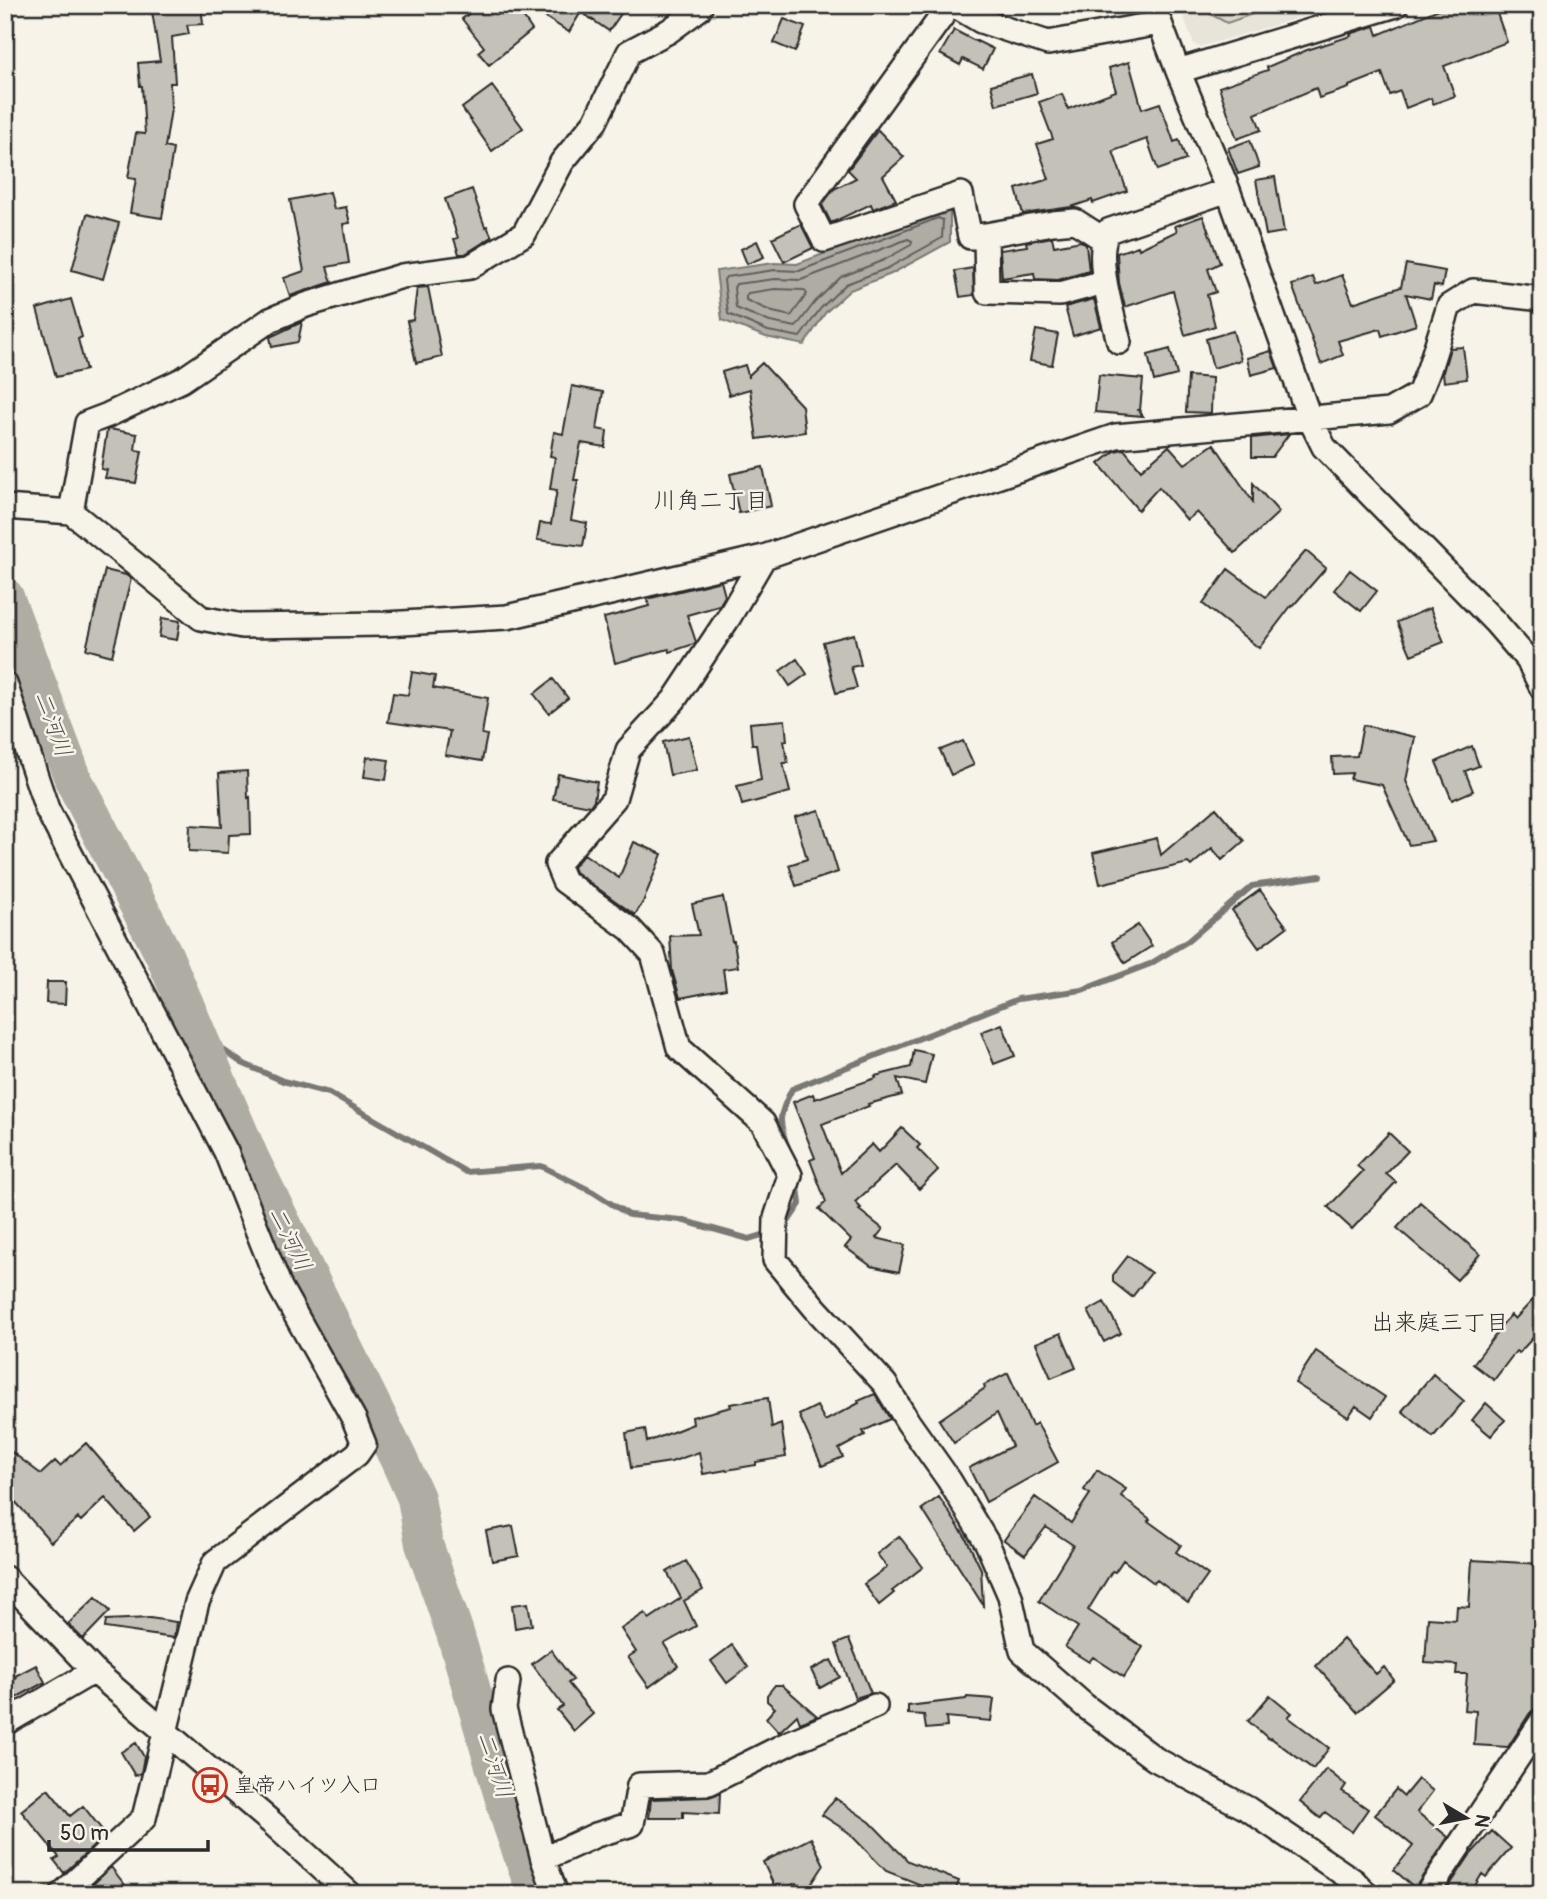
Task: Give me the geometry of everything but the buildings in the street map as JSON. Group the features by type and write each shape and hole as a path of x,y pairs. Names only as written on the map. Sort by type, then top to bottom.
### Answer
{"street":[{"path":"71,512 87,423 182,380 270,320 306,305 402,276 470,267 524,234 562,162 595,122 629,52 669,31 701,5"},
{"path":"1103,239 1074,221 970,237 961,194 824,240 806,204 952,5 981,21 1048,43 1156,14 1228,190 1309,417 1324,447 1496,622 1528,660 1542,688"},
{"path":"1178,71 1396,5"},
{"path":"1119,342 1104,282 1103,239 1108,231 1228,190"},
{"path":"986,235 988,292 1060,294 1104,282"},
{"path":"17,507 71,512 201,618 242,626 385,624 507,617 764,557 1116,436 1390,411 1419,394 1449,306 1472,291 1542,299"},
{"path":"764,557 729,617 674,700 628,750 614,799 557,864 565,881 630,929 653,954 679,1048 763,1123 790,1175 776,1218 775,1260 815,1308 886,1384 908,1422 949,1480 987,1543 1010,1596 1022,1651 1085,1706 1155,1759 1248,1809 1354,1881 1366,1894"},
{"path":"5,684 47,808 226,1152 280,1287 354,1419 364,1444 357,1454 215,1562 197,1602 144,1818 62,1894"},
{"path":"5,1578 94,1671 271,1822 350,1894"},
{"path":"5,1723 94,1671"},
{"path":"508,1681 504,1709 556,1894"},
{"path":"544,1859 596,1835 632,1824 639,1785 709,1783 791,1742 875,1706"},
{"path":"1427,1894 1542,1721"}],"shaded area":[{"path":"1179,5 1342,5 1200,47 1194,44"},
{"path":"1198,5 1278,5 1227,23"}],"water":[{"path":"950,206 950,242 891,274 850,290 826,312 804,345 766,337 722,320 716,271 774,263 797,264"}],"waterway":[{"name":"二河川","path":"5,597 74,781 164,955 250,1158 416,1498 424,1544 455,1633 511,1823 536,1894"},
{"path":"788,1148 781,1119 792,1089 1018,999 1082,990 1150,964 1188,941 1252,886 1320,876"},
{"path":"197,1032 242,1063 283,1081 329,1093 466,1172 541,1166 593,1192 629,1215 681,1220 749,1239 769,1233"},
{"path":"783,1229 800,1204 797,1179"}],"place":[{"name":"皇帝ハイツ入口","path":"210,1785"}],"district":[{"name":"川角二丁目","path":"711,500"},
{"name":"出来庭三丁目","path":"1440,1322"}]}
